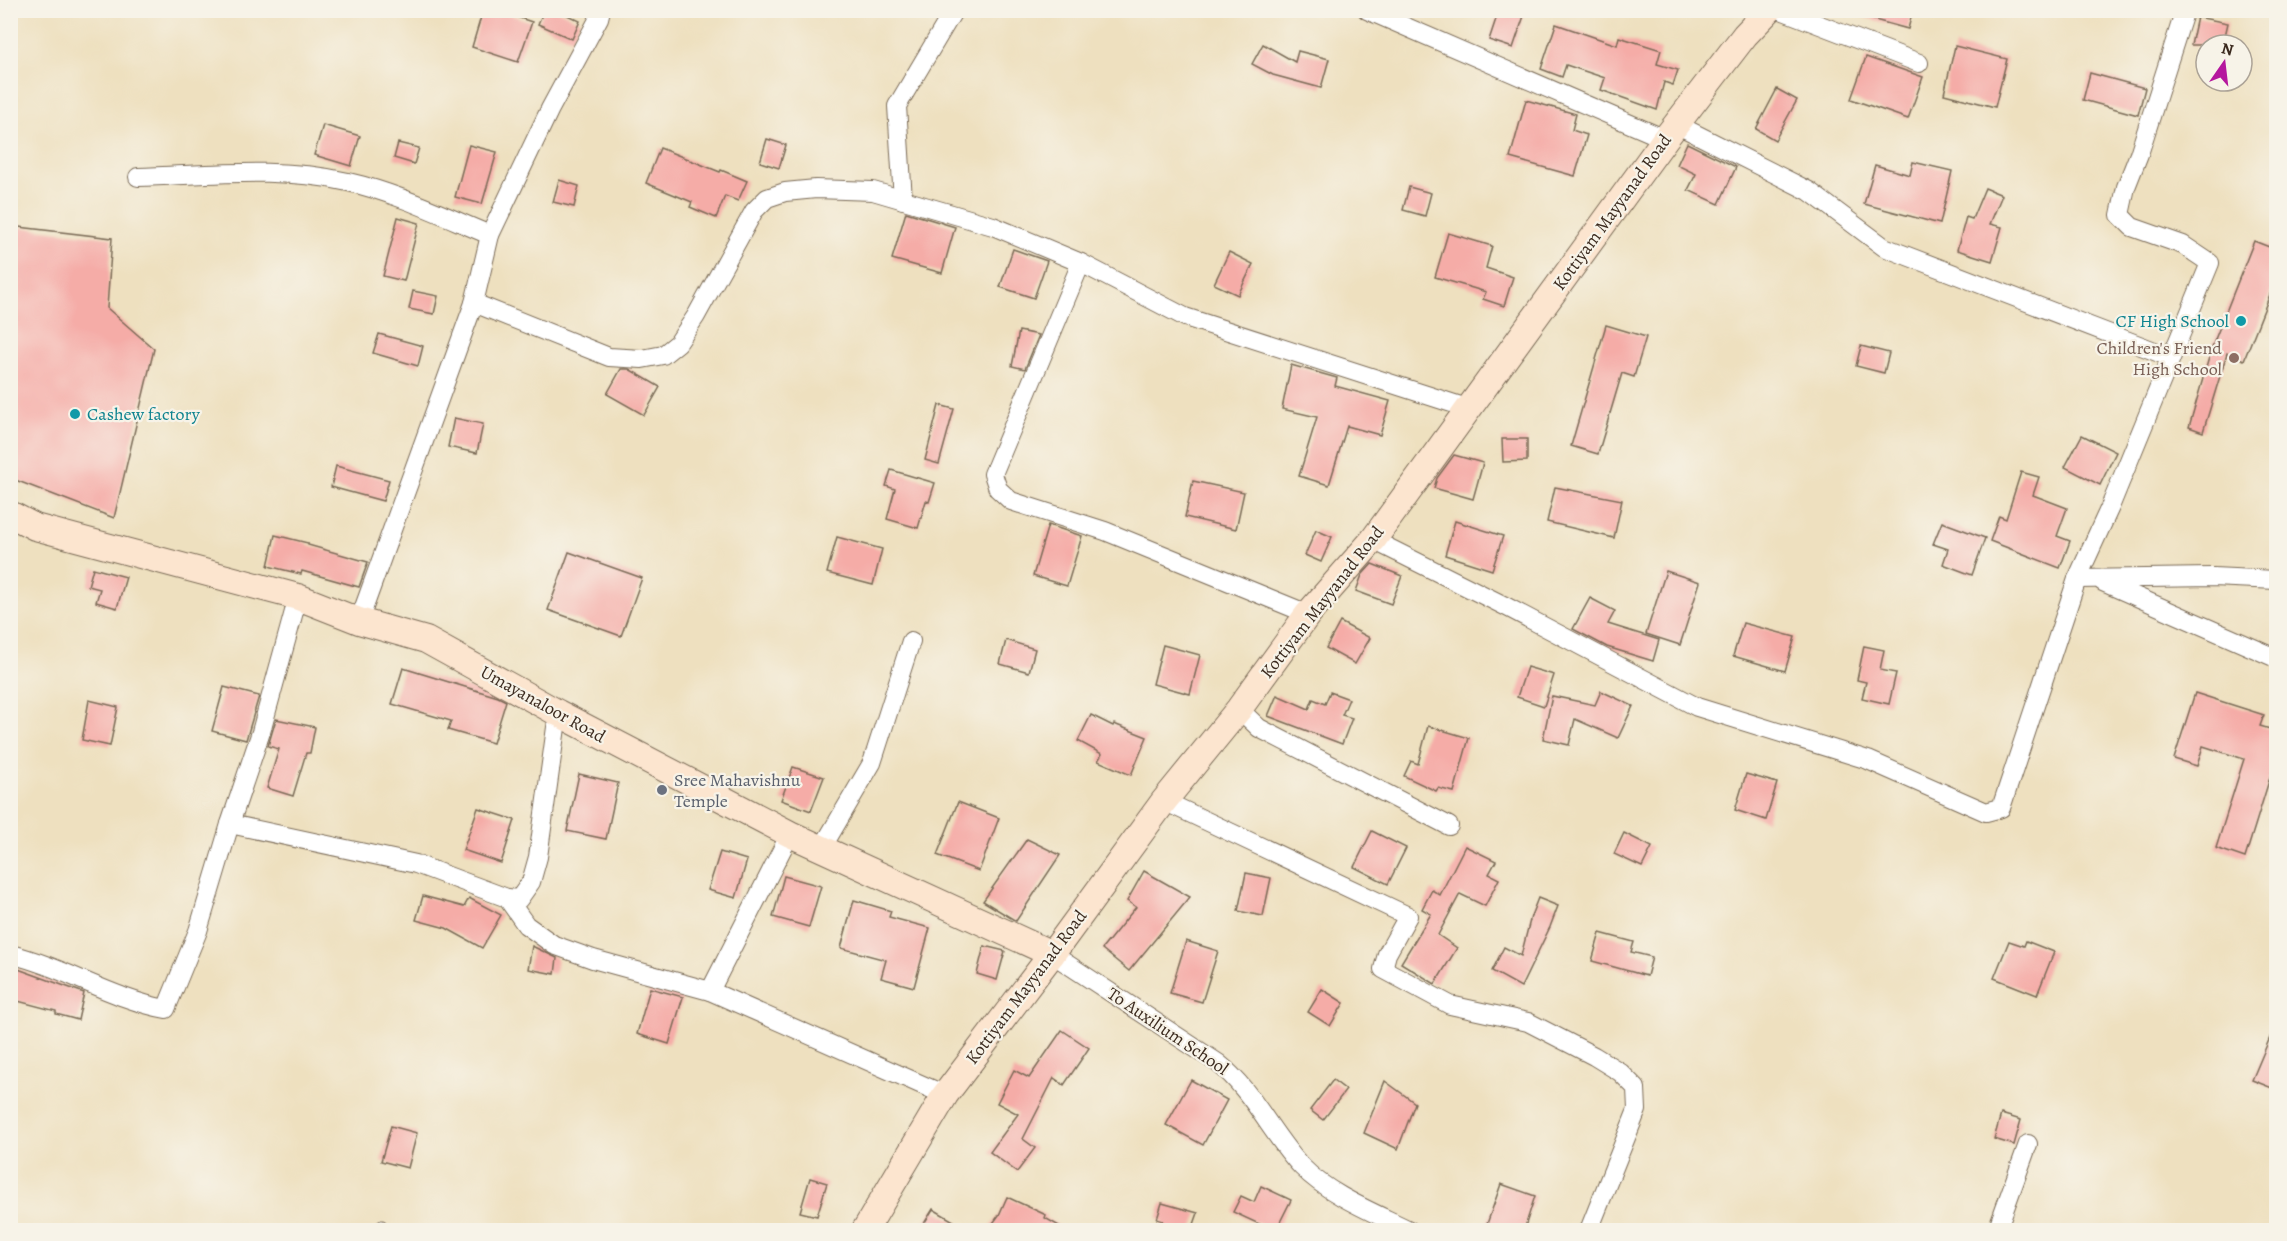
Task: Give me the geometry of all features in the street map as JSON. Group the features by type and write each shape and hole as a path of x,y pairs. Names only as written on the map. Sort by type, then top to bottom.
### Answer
{"main road":[{"name":"Kottiyam Mayyanad Road","path":"865,1230 945,1095 1164,801 1239,709 1308,614 1372,540 1671,131 1745,35 1769,10"},
{"name":"Umayanaloor Road","path":"10,514 35,527 298,597 359,621 426,640 558,713 790,834 1052,954"}],"street":[{"path":"359,621 474,303 490,235 550,109 599,18 601,10"},
{"path":"903,200 897,106 954,10"},
{"path":"1367,10 1671,131 1809,191 1884,247 2170,357"},
{"path":"1781,10 1919,63"},
{"path":"1372,540 1507,607 1697,707 1868,760 1986,812 2001,808 2086,579 2110,507 2170,357 2196,302 2210,263 2183,245 2132,227 2120,214 2126,187 2139,154 2184,13"},
{"path":"138,177 275,172 348,182 387,194 490,235"},
{"path":"474,303 609,357 642,359 663,355 678,343 696,316 754,212 767,198 785,192 816,189 873,191 993,226 1081,263 1185,317 1467,408"},
{"path":"1081,263 993,474 999,489 1011,501 1105,531 1308,614"},
{"path":"2086,579 2213,576 2277,580"},
{"path":"2086,579 2277,657"},
{"path":"10,954 74,976 142,1005 166,1009 198,931 261,732 298,597"},
{"path":"822,848 872,763 911,641"},
{"path":"1239,709 1259,728 1449,826"},
{"path":"230,824 416,864 507,898 519,898 531,882 538,857 558,713"},
{"path":"1164,801 1408,916 1387,954 1383,969 1450,1005 1528,1022 1594,1056 1620,1072 1636,1088 1636,1110 1589,1230"},
{"path":"710,992 790,834"},
{"path":"507,898 526,925 554,945 592,959 710,992 945,1095"},
{"name":"To Auxilium School","path":"1052,954 1218,1063 1234,1076 1289,1152 1325,1186 1408,1230"},
{"path":"1997,1230 2028,1144"}],"building":[{"path":"483,10 509,10 508,14 532,22 518,62 472,47"},
{"path":"544,10 557,10 580,21 572,39 538,24"},
{"path":"1499,10 1526,10 1513,48 1489,40"},
{"path":"1861,10 1913,10 1908,29 1860,16"},
{"path":"2197,17 2228,23 2226,33 2194,33 2194,45 2191,45"},
{"path":"1556,24 1617,45 1619,37 1661,50 1657,64 1678,70 1673,85 1664,82 1657,110 1601,90 1605,78 1566,65 1562,77 1541,69"},
{"path":"1263,44 1295,62 1298,51 1329,59 1321,88 1273,75 1252,64"},
{"path":"1955,46 2007,59 1995,107 1944,94"},
{"path":"1866,57 1923,77 1908,119 1851,99"},
{"path":"2090,73 2145,88 2138,115 2083,100"},
{"path":"1777,89 1797,100 1775,140 1756,129"},
{"path":"1526,100 1576,114 1572,130 1587,135 1575,176 1510,158"},
{"path":"323,125 360,136 351,166 314,155"},
{"path":"767,139 786,145 779,168 760,162"},
{"path":"398,143 419,148 414,164 394,158"},
{"path":"1687,143 1736,167 1719,204 1688,190 1696,174 1677,165"},
{"path":"469,145 497,152 482,204 455,197"},
{"path":"660,148 747,181 738,201 725,196 716,218 690,207 692,202 646,183"},
{"path":"1913,162 1952,171 1940,224 1864,204 1875,165 1910,175"},
{"path":"559,180 579,186 574,207 553,202"},
{"path":"1409,187 1431,193 1425,216 1403,210"},
{"path":"1985,188 2002,195 1990,224 2002,227 1992,261 1957,250 1966,217 1972,219"},
{"path":"906,212 955,227 942,273 892,259"},
{"path":"398,217 419,223 404,281 383,276"},
{"name":"Cashew factory","path":"10,226 112,238 107,308 154,349 114,518 10,478"},
{"path":"1448,233 1492,246 1486,268 1513,277 1504,306 1483,299 1486,292 1435,277"},
{"name":"CF High School","path":"2254,241 2277,250 2277,294 2271,292 2244,360 2227,353 2203,432 2189,427 2212,347"},
{"path":"1013,249 1047,261 1034,298 1000,287"},
{"path":"1229,252 1253,264 1238,295 1214,284"},
{"path":"413,291 438,296 434,314 409,309"},
{"path":"1606,325 1646,337 1634,377 1622,373 1598,454 1571,446"},
{"path":"1019,331 1039,335 1025,369 1012,366"},
{"path":"379,334 423,346 418,366 373,353"},
{"path":"1861,346 1889,353 1884,373 1856,366"},
{"path":"1291,365 1337,378 1335,386 1390,401 1380,435 1347,426 1329,485 1299,476 1317,417 1282,409"},
{"path":"621,369 629,369 660,387 644,415 607,394"},
{"path":"939,405 954,409 939,464 925,460"},
{"path":"454,418 483,424 477,453 448,447"},
{"path":"2082,435 2116,452 2100,485 2065,467"},
{"path":"1502,439 1527,439 1527,461 1503,462"},
{"path":"1454,455 1483,463 1473,499 1434,488 1437,478"},
{"path":"336,466 389,480 383,501 331,487"},
{"path":"891,470 935,483 929,502 926,501 918,528 887,519 895,489 886,486"},
{"path":"2021,472 2039,477 2033,495 2067,508 2057,536 2070,541 2060,568 1990,541 1999,516 2006,519"},
{"path":"1193,481 1244,492 1236,529 1185,517"},
{"path":"1555,487 1622,500 1614,538 1547,522"},
{"path":"1455,521 1503,536 1492,570 1445,555"},
{"path":"1942,522 1985,538 1972,575 1943,564 1948,549 1933,544"},
{"path":"1048,525 1082,536 1067,586 1033,576"},
{"path":"1316,530 1332,537 1321,562 1305,555"},
{"path":"275,535 368,562 359,587 302,571 301,574 268,566"},
{"path":"837,537 882,549 873,585 827,573"},
{"path":"569,552 642,578 621,636 548,610"},
{"path":"1372,564 1402,576 1391,604 1356,591 1362,575"},
{"path":"93,568 126,577 117,608 96,602 100,589 88,586"},
{"path":"1666,571 1700,582 1680,645 1646,634"},
{"path":"1590,598 1615,611 1608,624 1659,640 1653,661 1607,647 1573,629"},
{"path":"1340,622 1370,638 1355,664 1326,648"},
{"path":"1743,623 1795,637 1785,671 1733,656"},
{"path":"1006,640 1035,649 1029,672 1000,664"},
{"path":"1163,645 1200,655 1190,694 1153,684"},
{"path":"1864,646 1884,650 1880,670 1896,673 1889,704 1862,698 1866,682 1857,680"},
{"path":"1527,667 1554,675 1544,706 1517,697"},
{"path":"403,668 506,701 493,743 448,730 451,721 392,704"},
{"path":"224,687 259,696 246,740 212,731"},
{"path":"1601,691 1633,706 1618,738 1575,719 1569,745 1543,739 1552,696 1595,705"},
{"path":"1330,692 1349,699 1342,715 1352,718 1342,744 1268,716 1277,695 1309,709 1313,699 1325,704"},
{"path":"2195,693 2264,715 2260,726 2277,731 2277,772 2272,771 2245,858 2216,848 2244,759 2203,746 2197,766 2174,759"},
{"path":"89,700 118,707 110,746 82,740"},
{"path":"1091,715 1113,726 1114,724 1147,737 1131,775 1098,761 1102,754 1078,741"},
{"path":"276,719 315,727 310,753 306,753 293,796 267,788 279,749 268,746"},
{"path":"1428,726 1469,738 1454,792 1438,788 1436,791 1404,776 1411,761 1418,764"},
{"path":"793,767 824,777 811,811 781,800"},
{"path":"579,774 618,783 606,839 567,831"},
{"path":"1746,774 1777,783 1766,820 1735,810"},
{"path":"958,802 999,818 979,871 937,855"},
{"path":"478,808 515,820 501,863 463,850"},
{"path":"1372,831 1406,848 1388,884 1354,867"},
{"path":"1624,833 1652,847 1642,867 1614,854"},
{"path":"1027,839 1060,855 1016,921 983,901"},
{"path":"1465,846 1496,861 1489,874 1499,879 1485,906 1460,894 1438,935 1457,948 1435,984 1401,963 1431,914 1422,909 1432,890 1440,895"},
{"path":"720,852 747,860 736,898 708,890"},
{"path":"1144,871 1190,897 1129,971 1102,949 1136,907 1127,901"},
{"path":"1246,873 1271,878 1263,916 1238,911"},
{"path":"784,876 821,886 809,927 773,917"},
{"path":"423,896 464,907 469,898 501,915 482,948 446,928 416,920"},
{"path":"1538,898 1558,906 1521,987 1492,971 1504,947 1521,956"},
{"path":"854,900 891,911 889,917 930,928 914,987 881,978 886,960 841,948"},
{"path":"1600,933 1634,942 1631,952 1652,957 1647,976 1592,961"},
{"path":"1186,941 1218,951 1202,1002 1170,993"},
{"path":"2009,941 2024,946 2026,941 2054,952 2037,995 1994,978"},
{"path":"532,946 557,958 555,974 528,969"},
{"path":"984,946 1005,951 997,980 977,974"},
{"path":"10,966 84,993 78,1020 56,1014 56,1011 10,999"},
{"path":"650,988 683,997 669,1044 637,1034"},
{"path":"1322,989 1344,1003 1330,1026 1308,1012"},
{"path":"2277,1021 2277,1090 2252,1080"},
{"path":"1062,1030 1089,1048 1064,1085 1054,1078 1023,1139 1035,1148 1017,1172 990,1152 1018,1114 997,1103 1014,1070 1029,1078"},
{"path":"1191,1080 1227,1100 1203,1145 1166,1125"},
{"path":"1333,1080 1346,1090 1323,1120 1310,1110"},
{"path":"1385,1081 1415,1103 1398,1149 1364,1133"},
{"path":"2001,1114 2021,1120 2014,1145 1994,1139"},
{"path":"391,1126 417,1133 408,1168 381,1161"},
{"path":"810,1178 827,1183 817,1216 800,1212"},
{"path":"1501,1184 1535,1196 1524,1230 1506,1230 1487,1224"},
{"path":"1261,1186 1291,1200 1276,1230 1233,1212 1241,1196 1254,1202"},
{"path":"1007,1197 1046,1215 1045,1218 1066,1230 988,1230 999,1215"},
{"path":"1162,1203 1198,1213 1192,1230 1160,1230 1163,1221 1157,1219"},
{"path":"933,1209 969,1230 920,1230"}],"place":[{"name":"CF High School","path":"2241,321"},
{"name":"Children's Friend High School","path":"2234,358"},
{"name":"Cashew factory","path":"75,414"},
{"name":"Sree Mahavishnu Temple","path":"662,790"}]}
